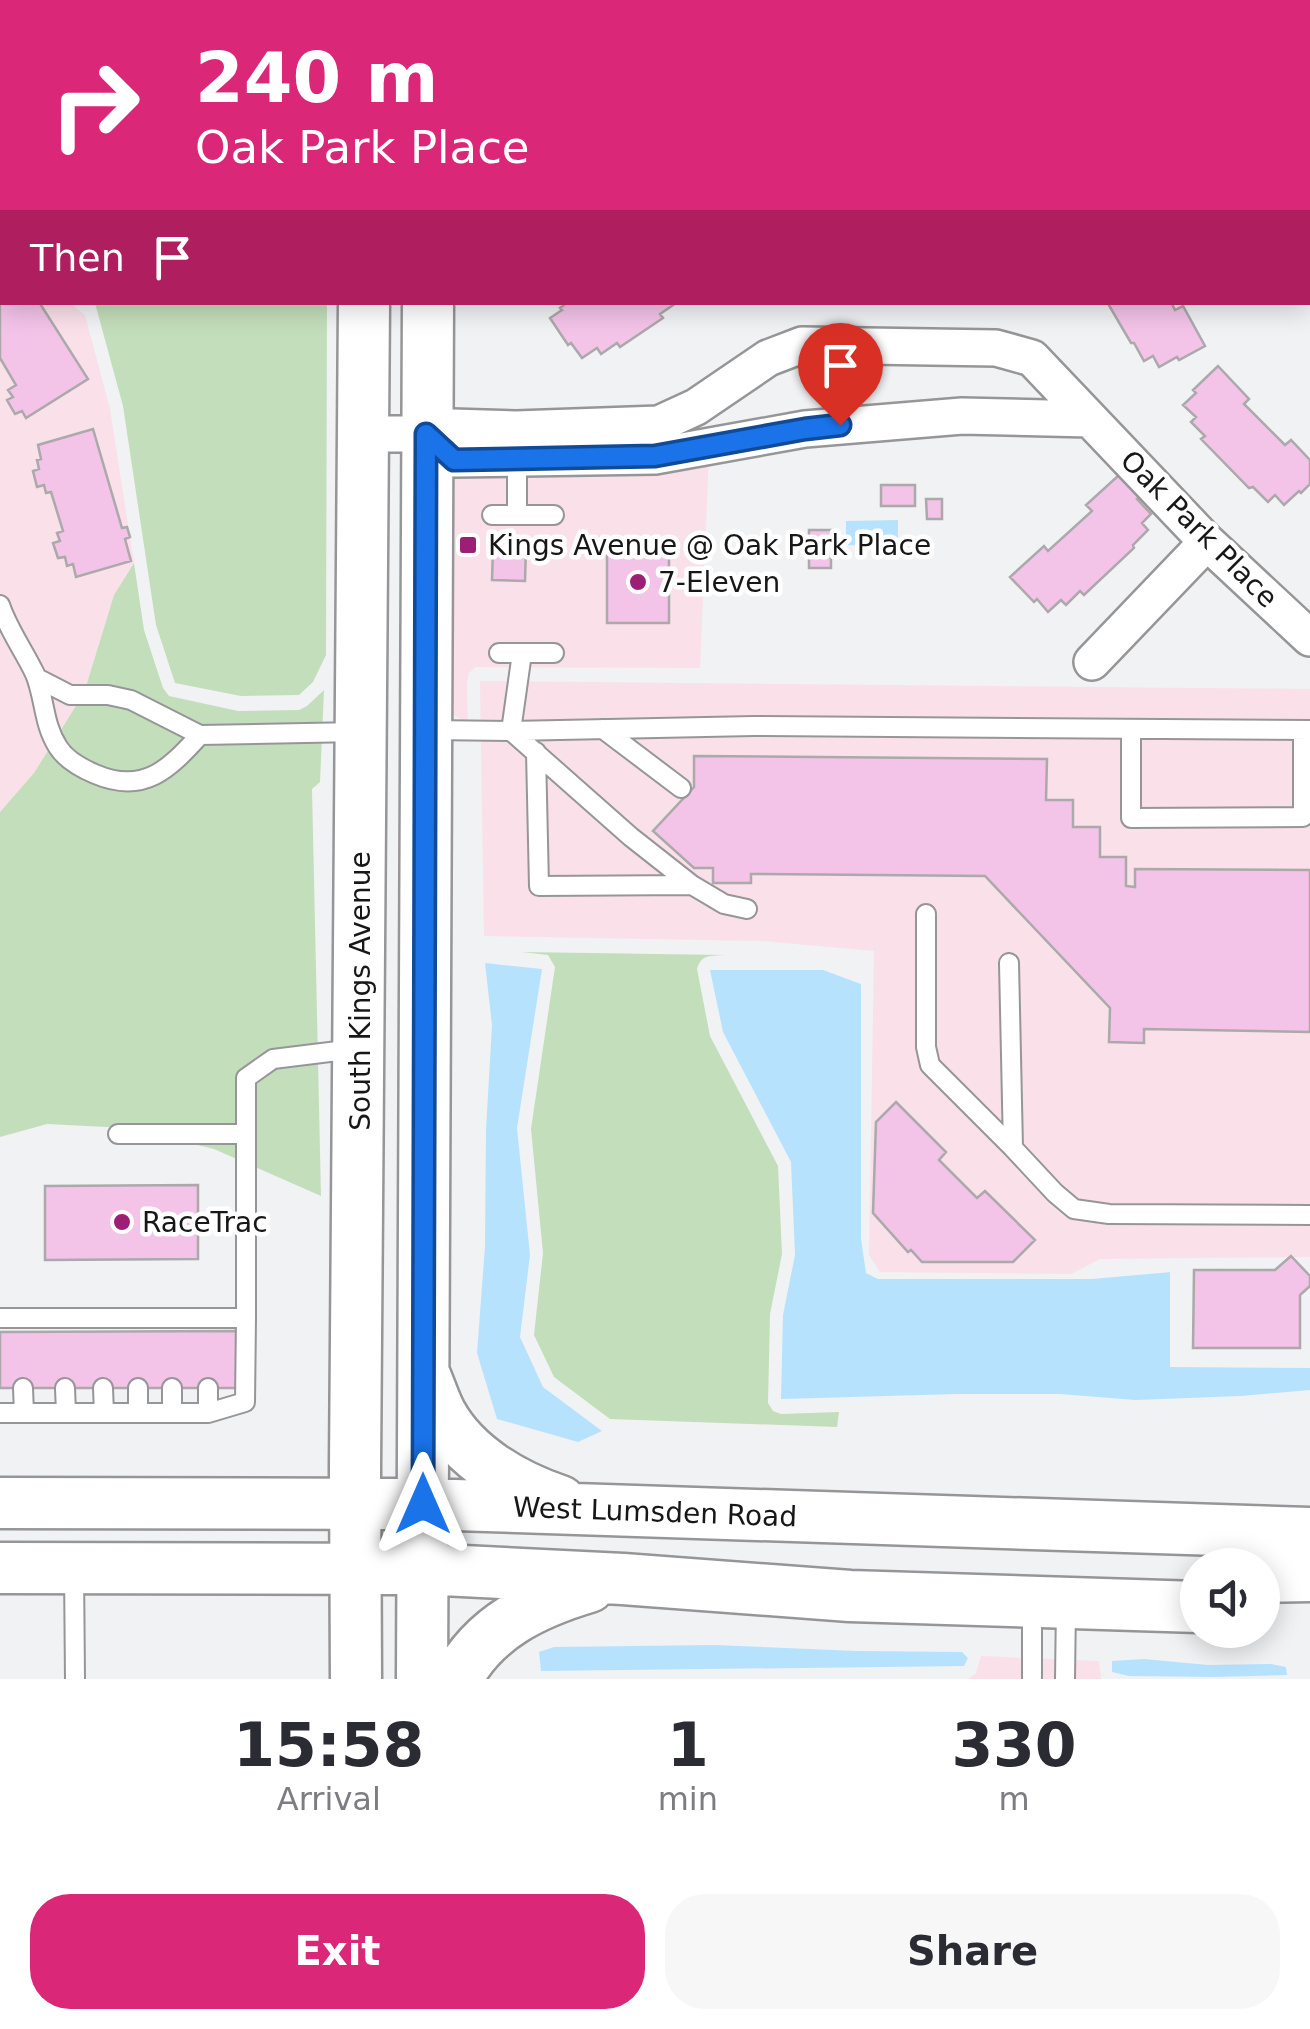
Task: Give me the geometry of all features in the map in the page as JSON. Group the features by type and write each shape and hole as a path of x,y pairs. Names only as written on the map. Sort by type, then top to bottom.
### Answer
{"main road":[{"name":"South Kings Avenue","path":"356,1679 364,305"},
{"path":"422,1679 428,305"},
{"path":"424,1374 442,1415 470,1451 495,1470 538,1493 584,1509"},
{"name":"West Lumsden Road","path":"0,1502 423,1504 1310,1534"},
{"path":"0,1568 423,1569 850,1596 1180,1606"},
{"path":"944,1599 1047,1572 1180,1576"},
{"path":"1280,1577 1310,1576"},
{"path":"456,1679 472,1654 525,1610 623,1579"},
{"path":"1280,1609 1310,1610"}],"street":[{"name":"Oak Park Place","path":"426,434 454,460 517,444 659,424 696,407 768,358 802,345 996,348 1032,358 1207,542 1310,638"},
{"path":"696,407 710,446"},
{"name":"Oak Park Place","path":"517,444 655,456 805,429 910,419 1090,419"},
{"path":"364,434 426,434"},
{"path":"1092,662 1207,542"}],"lane":[{"path":"517,444 517,515"},
{"path":"492,515 554,515"},
{"path":"1,611 36,678 46,723 60,750 80,768 106,779 144,780 158,775 200,735"},
{"path":"499,653 554,653"},
{"path":"512,730 522,653"},
{"path":"36,678 70,695 108,695 130,700 200,735 362,732"},
{"path":"425,730 754,726 1131,728 1306,730 1303,818 1131,818 1131,728"},
{"path":"603,728 681,788"},
{"path":"512,730 631,837 692,885 724,904 747,909"},
{"path":"536,752 539,886 692,885"},
{"path":"926,914 926,1047 930,1065 1074,1209 1109,1214 1310,1215"},
{"path":"1010,963 1014,1148"},
{"path":"0,1413 208,1414 246,1402 246,1078 274,1060 360,1048"},
{"path":"118,1134 246,1134"},
{"path":"13,1322 208,1324 246,1318"},
{"path":"23,1388 24,1413"},
{"path":"64,1388 66,1413"},
{"path":"103,1388 104,1414"},
{"path":"138,1388 138,1414"},
{"path":"172,1388 172,1414"},
{"path":"208,1388 208,1414"},
{"path":"74,1568 76,1679"},
{"path":"1032,1679 1049,1602"},
{"path":"1049,1602 1065,1679"}],"shaded area":[{"path":"0,305 72,305 85,315 110,409 134,563 114,595 84,693 34,773 0,812"},
{"path":"710,432 700,668 476,667 467,682 468,734 461,719 441,709 441,452"},
{"path":"480,681 1310,689 1310,1257 1100,1259 1071,1274 880,1272 869,1255 874,951 761,941 484,936"},
{"path":"981,1656 1099,1661 1101,1679 968,1679 976,1673"}],"green space":[{"path":"96,305 327,305 326,655 313,682 299,695 241,696 175,683 156,625 123,406"},
{"path":"134,563 144,630 169,696 238,711 299,710 324,690 320,782 312,789 321,1196 214,1149 126,1128 47,1124 0,1137 0,812 34,773 84,693 114,595"},
{"path":"522,952 724,955 704,958 697,969 710,1036 778,1166 782,1254 770,1314 768,1403 781,1414 839,1412 837,1427 610,1419 554,1377 534,1335 543,1253 531,1129 555,967 548,955"}],"water":[{"path":"898,520 895,554 887,555 883,546 846,545 846,521"},
{"path":"485,963 542,969 517,1128 530,1255 520,1337 543,1387 602,1431 578,1442 497,1419 477,1353 485,1246 492,1025"},
{"path":"710,970 823,970 861,984 861,1239 866,1273 878,1279 1092,1279 1194,1270 1310,1300 1310,1390 1135,1400 1060,1394 781,1399 783,1315 795,1255 791,1162 723,1032"},
{"path":"714,1645 962,1652 968,1658 964,1666 541,1671 539,1652 554,1647"},
{"path":"1144,1659 1208,1665 1271,1664 1286,1667 1287,1675 1129,1676 1112,1672 1112,1661"}],"pier":[{"path":"1170,1265 1278,1266 1310,1295 1310,1368 1170,1367"}],"building":[{"path":"0,305 41,305 88,379 26,418 22,411 15,414 7,400 13,397 8,390 16,385 0,358"},
{"path":"673,305 660,314 663,318 620,347 617,343 601,354 597,348 582,358 550,318 560,308"},
{"path":"1109,305 1172,305 1175,310 1183,306 1205,346 1159,367 1153,356 1144,361"},
{"path":"1218,366 1249,399 1244,404 1285,445 1291,440 1310,460 1310,484 1284,505 1275,495 1268,502 1253,487 1249,488 1201,439 1205,436 1191,422 1196,417 1183,405"},
{"path":"93,429 122,528 127,527 130,537 125,539 131,561 76,577 73,564 67,566 65,557 58,558 53,543 60,541 57,533 63,531 51,492 46,493 44,485 37,487 33,471 39,469 37,460 41,459 38,445"},
{"path":"1119,475 1151,514 1142,523 1148,530 1084,595 1080,591 1066,605 1061,600 1048,612 1010,577 1044,546 1048,551 1092,511 1086,505"},
{"path":"881,485 915,485 915,506 881,506"},
{"path":"926,499 942,499 942,519 927,519"},
{"path":"809,530 831,530 831,568 809,568"},
{"name":"7-Eleven","path":"607,540 669,541 669,623 607,623"},
{"path":"493,548 526,548 525,581 492,580"},
{"path":"694,756 1047,759 1046,800 1073,800 1073,827 1100,827 1100,857 1126,857 1126,886 1135,887 1135,869 1310,870 1310,1032 1144,1029 1144,1043 1109,1042 1110,1008 985,876 751,874 751,883 713,883 713,868 694,868 653,831 694,787"},
{"path":"896,1102 946,1152 939,1160 977,1198 985,1191 1035,1240 1013,1262 922,1262 873,1213 876,1122"},
{"name":"RaceTrac","path":"198,1185 198,1259 45,1260 45,1186"},
{"path":"1291,1256 1310,1276 1310,1286 1300,1295 1300,1348 1193,1348 1194,1270 1275,1270"},
{"path":"238,1331 238,1388 0,1388 0,1332"}],"place":[{"name":"Kings Avenue @ Oak Park Place","path":"468,545"},
{"name":"7-Eleven","path":"638,582"},
{"name":"RaceTrac","path":"122,1222"}],"route":[{"path":"423,1504 426,434 454,460 517,460 655,456 840,425"}]}
